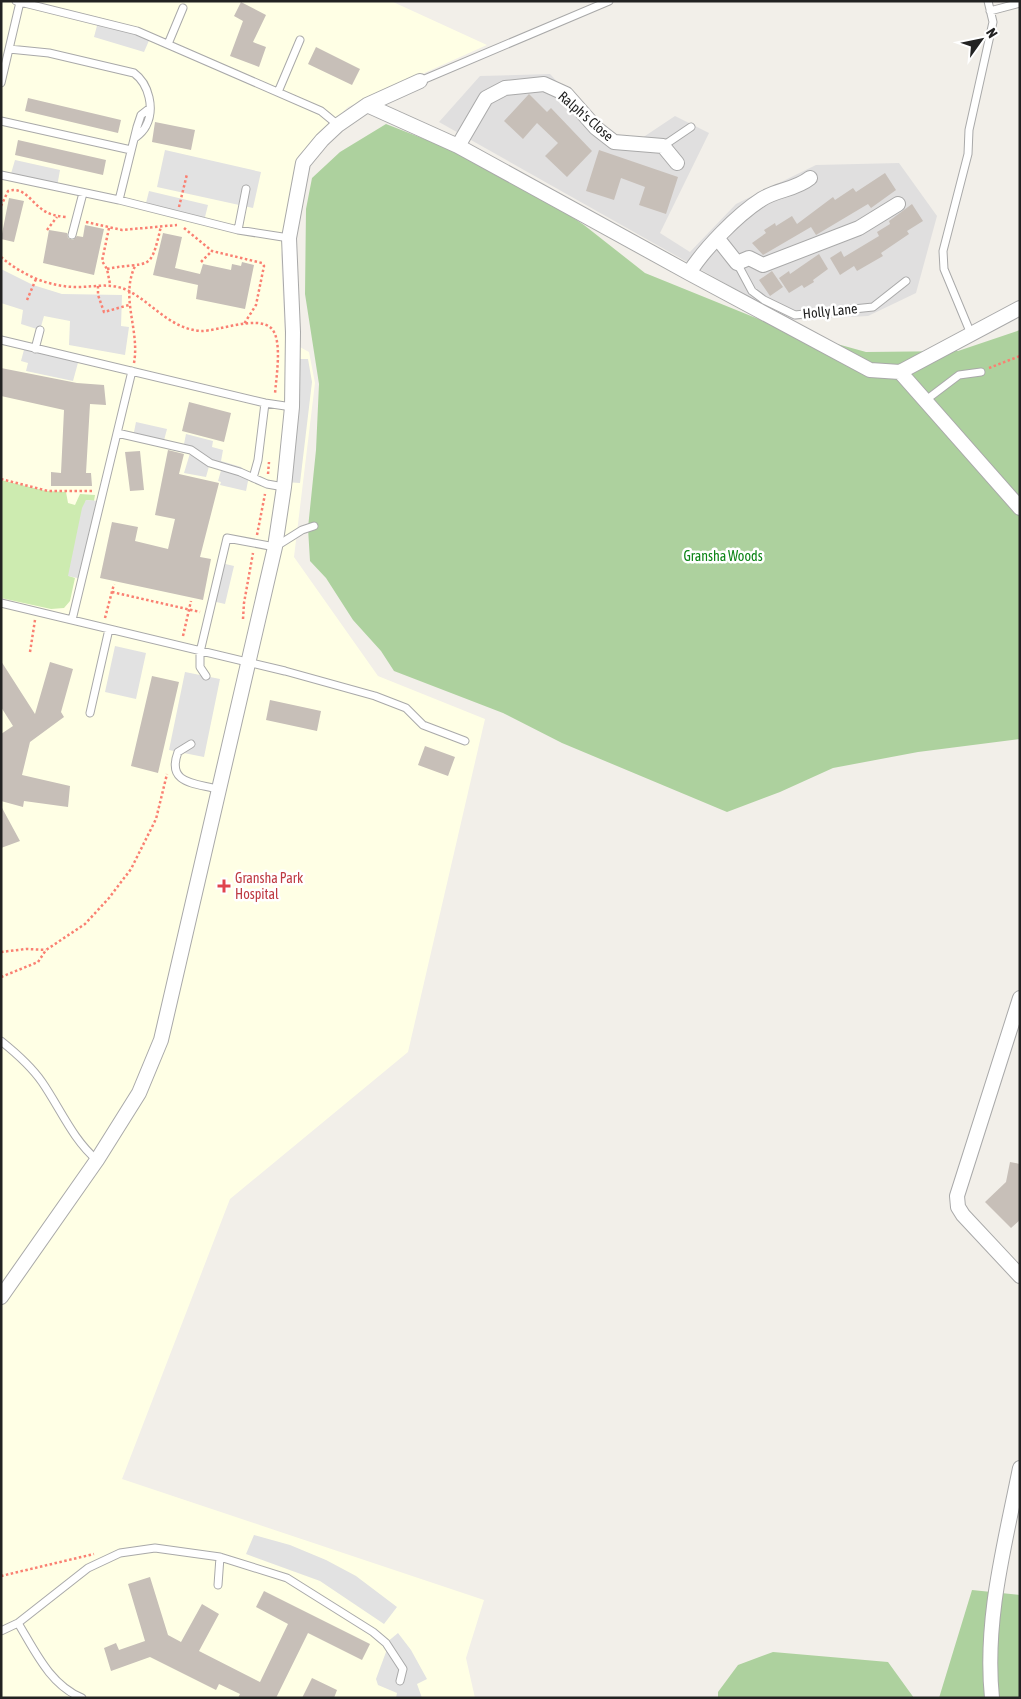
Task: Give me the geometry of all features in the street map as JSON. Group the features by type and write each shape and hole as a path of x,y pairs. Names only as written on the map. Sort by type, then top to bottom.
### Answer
{"street":[{"path":"1,1297 97,1160 139,1093 161,1040 275,547 284,487 292,407 293,332 289,238 303,163 322,140 338,125 367,105 420,81"},
{"name":"Ralph's Close","path":"458,146 486,98 505,88 544,84 566,94 596,128 614,142 663,146"},
{"path":"367,105 458,146 870,370 900,372 1020,308"},
{"path":"663,146 677,163"},
{"path":"689,273 718,239 762,199 782,190 801,186 810,178"},
{"path":"737,263 749,258 763,265 772,263 841,233 860,228 898,204"},
{"name":"Holly Lane","path":"718,239 737,263"},
{"path":"900,372 1020,508"},
{"path":"1020,998 957,1196 958,1207 963,1215 1020,1276"},
{"path":"992,1698 989,1670 992,1613 1020,1468"}],"lane":[{"path":"420,81 609,1"},
{"path":"971,334 944,269 943,251 968,154 969,130 993,22 988,1"},
{"path":"1,83 18,2 137,31 321,111 338,125"},
{"path":"990,10 1020,3"},
{"path":"168,44 183,8"},
{"path":"278,92 300,40"},
{"path":"9,49 49,53 134,73 139,76 148,92 150,107 146,127 135,138 131,150 120,200"},
{"path":"1,121 131,150"},
{"path":"663,146 691,128"},
{"path":"1,175 120,200 238,230 289,238"},
{"path":"238,230 246,189"},
{"path":"72,236 83,193"},
{"name":"Holly Lane","path":"737,263 752,290 764,300 795,315 873,307 906,281"},
{"path":"35,349 40,330"},
{"path":"1,340 265,403 292,407"},
{"path":"72,620 132,371"},
{"path":"926,400 959,375 981,372"},
{"path":"253,478 258,460 265,403"},
{"path":"117,433 191,450 210,463 240,472 267,484 284,487"},
{"path":"206,676 200,667 200,652 227,538 275,547 302,530 314,526"},
{"path":"1,603 375,696 406,708 423,725 465,741"},
{"path":"90,713 106,628"},
{"path":"191,744 178,752 175,766 177,774 188,783 218,789"},
{"path":"1,1041 18,1055 41,1081 76,1136 97,1160"},
{"path":"1,1631 18,1623 88,1568 120,1554 155,1548 220,1557 287,1578 373,1632 386,1643 403,1669 400,1681"},
{"path":"218,1585 220,1557"},
{"path":"18,1623 52,1676 68,1690 82,1698"}],"path":[{"path":"177,215 187,174"},
{"path":"1,206 8,191 12,190 24,193 42,209 56,216 109,228 122,230 177,226 185,228 212,251 262,263 264,266 256,305 243,325"},
{"path":"47,230 56,216"},
{"path":"107,269 135,266 150,261 154,256 161,226"},
{"path":"109,228 102,261 107,269 110,284"},
{"path":"201,262 212,251"},
{"path":"132,371 135,338 128,297 130,275 135,266"},
{"path":"27,300 36,279"},
{"path":"98,285 98,295 104,312 129,305"},
{"path":"981,372 1020,356"},
{"path":"1,478 48,491 103,491"},
{"path":"106,628 114,584"},
{"path":"112,592 209,614"},
{"path":"181,647 192,601"},
{"path":"30,652 36,611"},
{"path":"1,978 38,962 46,950 84,924 109,898 131,869 156,820 168,771 175,766"},
{"path":"1,952 26,949 46,950"},
{"path":"1,1576 92,1553 103,1561"}],"shaded area":[{"name":"Gransha Park Hospital","path":"1,1 391,1 487,45 348,107 298,156 281,255 285,339 309,352 315,383 294,557 378,676 485,719 408,1052 230,1199 122,1479 484,1600 466,1658 475,1698 1,1698"},
{"path":"98,22 151,36 144,52 94,37"},
{"path":"550,74 604,132 639,140 675,116 709,133 660,233 690,252 736,204 816,165 899,163 937,216 916,293 868,316 790,320 439,122 480,76"},
{"path":"165,150 261,172 253,208 157,187"},
{"path":"15,160 60,170 57,187 10,177"},
{"path":"149,191 208,205 204,221 145,207"},
{"path":"1,269 33,285 62,294 122,295 121,326 129,327 125,355 69,345 70,321 44,316 40,330 21,324 23,310 1,303"},
{"path":"25,346 79,359 73,381 26,371 28,363 21,361"},
{"path":"292,359 308,359 312,382 300,483 285,482"},
{"path":"136,422 167,429 163,444 133,437"},
{"path":"186,434 213,441 212,447 223,450 221,461 241,467 249,476 246,491 220,485 221,482 218,481 222,467 210,463 206,477 184,473 191,450 183,449"},
{"path":"86,500 100,501 82,579 68,576 82,508"},
{"path":"221,563 234,566 225,604 212,601"},
{"path":"115,646 146,653 136,699 105,692"},
{"path":"185,672 220,679 204,757 169,750"},
{"path":"254,1535 290,1545 326,1560 356,1576 397,1607 384,1624 320,1581 246,1554"},
{"path":"398,1633 411,1650 427,1679 417,1684 422,1698 396,1698 397,1693 378,1685 376,1679 386,1652 386,1643"}],"green space":[{"name":"Gransha Woods","path":"386,124 460,153 536,193 584,225 645,273 783,329 866,352 958,351 1020,330 1020,739 918,752 833,768 780,792 727,812 562,743 503,713 394,671 381,651 353,620 326,578 310,561 308,528 316,450 319,384 305,294 306,209 312,178 340,152"},
{"path":"1,480 46,491 66,492 68,503 75,505 80,494 95,495 94,501 86,500 69,576 75,578 70,601 64,608 51,609 1,598"},
{"path":"972,1590 1020,1595 1020,1698 939,1698"},
{"path":"773,1652 888,1662 914,1698 718,1698 718,1692 738,1665"}],"building":[{"path":"241,2 266,15 253,42 266,47 259,67 230,56 243,21 234,16"},
{"path":"316,47 360,69 352,85 308,64"},
{"path":"529,94 547,112 551,108 592,151 567,177 545,156 558,143 537,123 523,139 504,121"},
{"path":"28,98 121,120 118,133 25,111"},
{"path":"155,122 195,130 191,150 152,142"},
{"path":"18,140 106,160 103,175 15,155"},
{"path":"599,150 678,177 666,214 639,205 645,187 621,178 614,200 586,191"},
{"path":"885,173 896,190 871,208 868,204 816,235 811,227 763,255 752,243 766,233 764,230 775,223 776,226 792,216 797,224 833,197 835,200 853,188 856,192"},
{"path":"9,198 24,201 14,242 1,239"},
{"path":"912,204 923,221 907,231 909,234 881,253 883,256 857,271 854,266 840,275 830,258 841,251 844,257 879,236 877,232 890,224 889,221"},
{"path":"85,225 104,229 94,275 43,263 49,230 67,233 68,238 73,240 77,236 83,237"},
{"path":"163,233 182,237 175,268 200,274 203,264 231,270 232,264 241,266 242,262 254,265 245,309 196,299 198,285 153,275"},
{"path":"819,254 828,269 813,280 814,282 804,288 802,285 789,293 779,278 789,271 790,274"},
{"path":"772,271 783,287 770,296 759,280"},
{"path":"1,368 77,383 104,385 106,405 90,404 86,473 91,473 92,486 51,486 51,472 61,473 64,410 1,396"},
{"path":"189,402 231,413 224,442 182,431"},
{"path":"168,450 184,454 179,474 219,483 200,557 211,559 203,600 100,578 112,522 138,527 135,541 168,549 175,519 155,515"},
{"path":"140,451 144,490 130,491 125,452"},
{"path":"1,661 35,714 50,662 73,669 61,712 64,717 30,742 22,775 70,786 68,807 24,801 23,807 1,801 1,734 13,726 1,707"},
{"path":"152,676 179,682 158,773 131,766"},
{"path":"270,700 321,711 317,731 266,720"},
{"path":"425,746 455,757 448,776 418,765"},
{"path":"1,806 20,841 1,848"},
{"path":"1010,1162 1020,1164 1020,1220 1011,1228 985,1202 1006,1182"},
{"path":"150,1577 168,1635 181,1642 202,1604 219,1614 199,1651 260,1682 288,1624 256,1607 264,1591 370,1644 362,1660 308,1633 276,1698 238,1698 240,1694 219,1684 216,1690 150,1657 111,1671 104,1648 116,1643 119,1650 145,1641 128,1584"},
{"path":"312,1678 337,1690 334,1698 302,1698"}],"place":[{"name":"Gransha Park Hospital","path":"224,886"}]}
